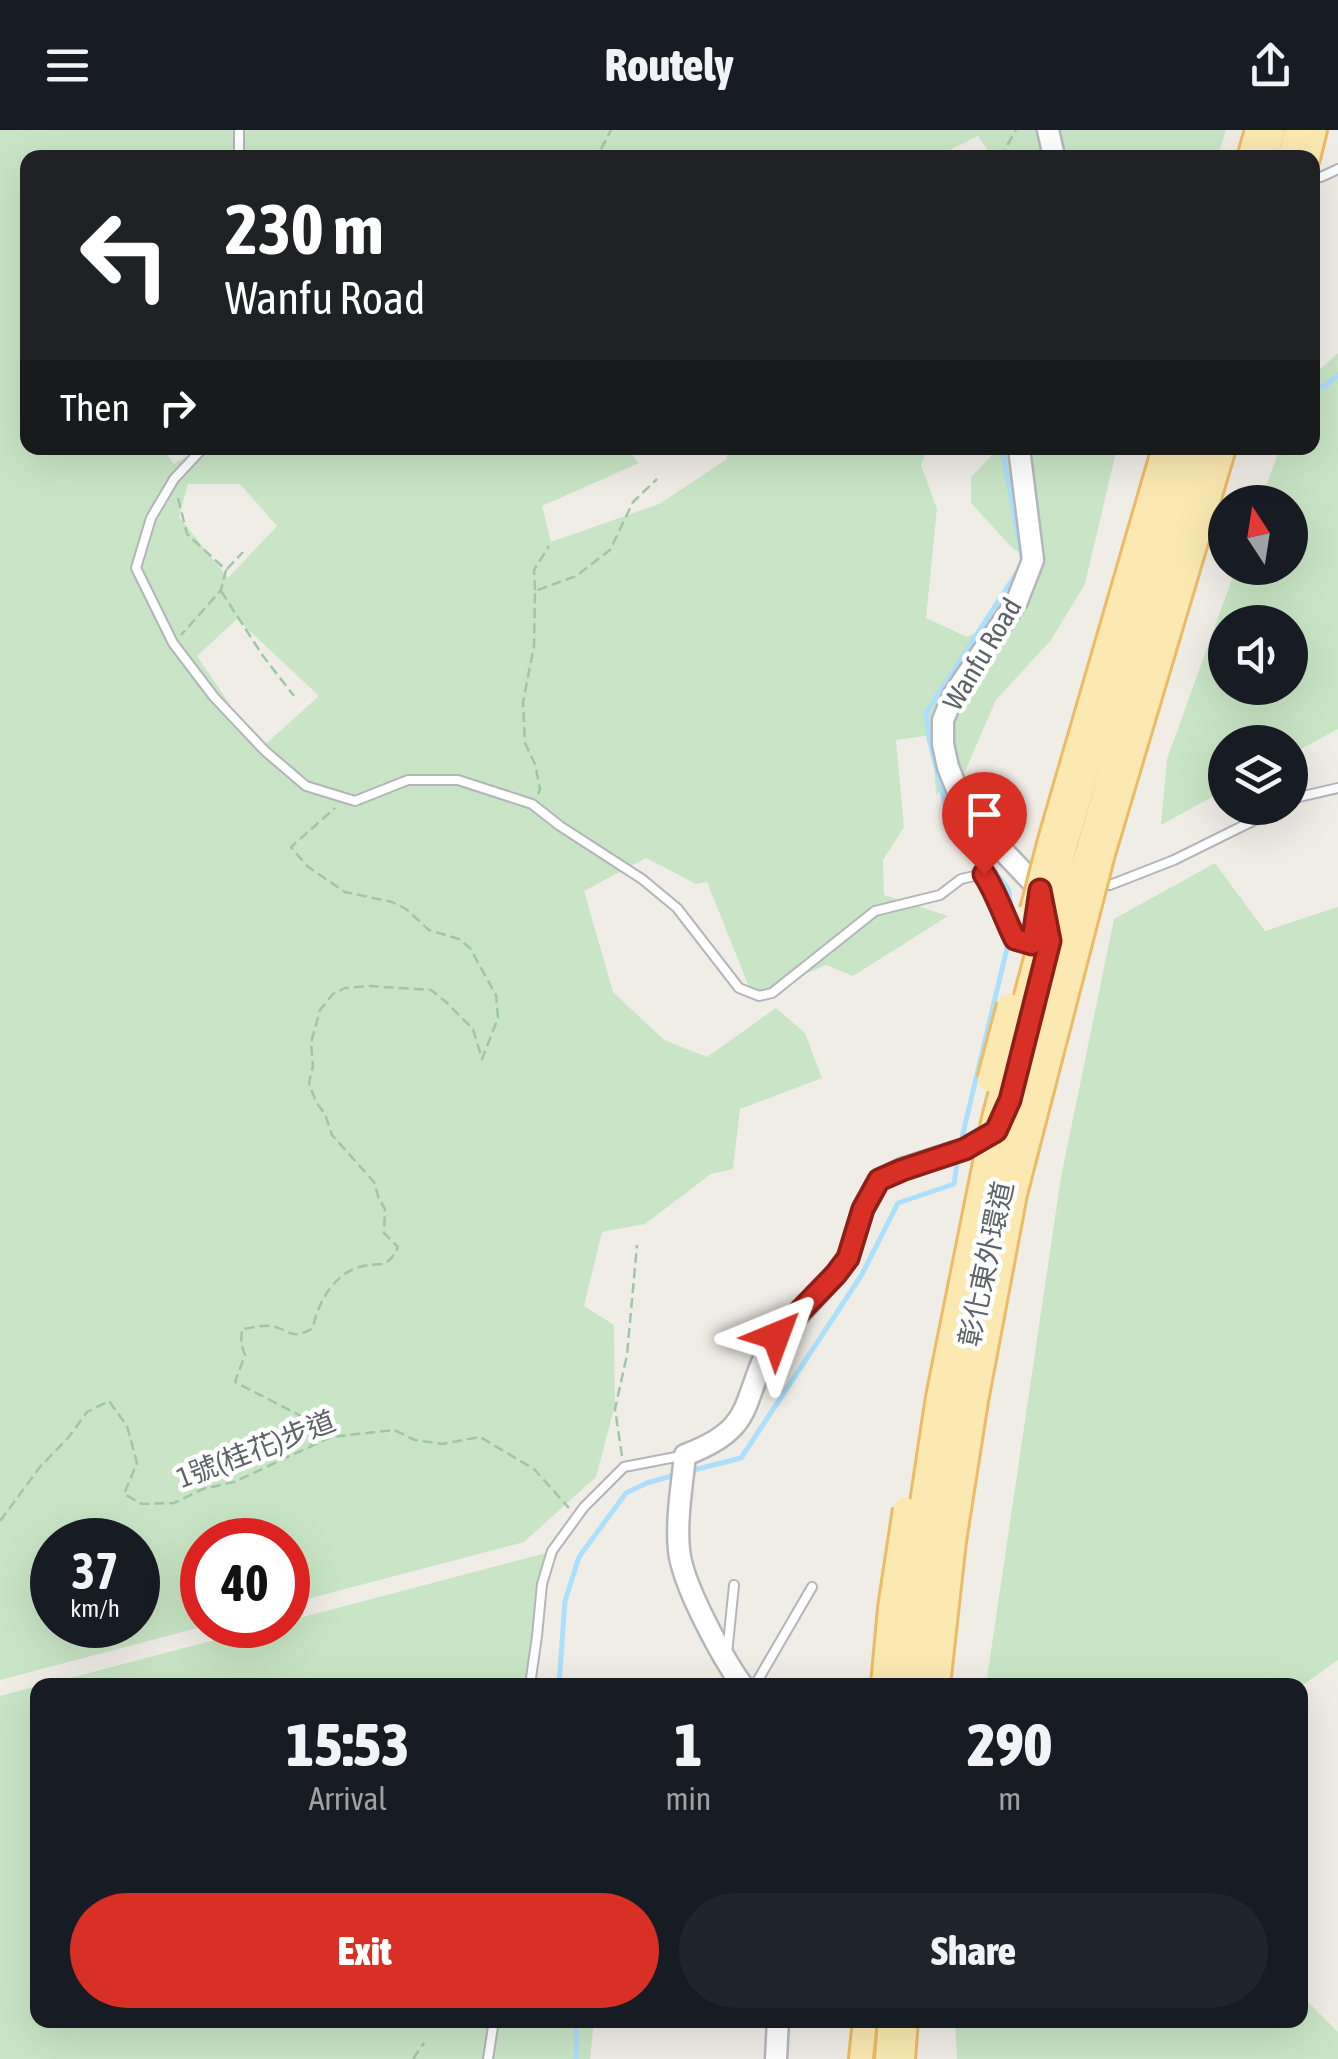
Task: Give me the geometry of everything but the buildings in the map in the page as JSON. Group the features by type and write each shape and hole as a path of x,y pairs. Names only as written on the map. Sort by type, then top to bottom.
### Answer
{"main road":[{"path":"883,1678 923,1396 964,1184 1050,840 1162,455"},
{"name":"彰化東外環道","path":"900,1678 916,1536 938,1397 990,1136 1066,844 1182,455"},
{"name":"彰化東外環道","path":"921,1678 958,1403 1000,1192 1066,921 1204,455"},
{"path":"939,1678 954,1541 976,1401 1015,1194 1103,854 1222,455"},
{"path":"848,2059 851,2028"},
{"path":"862,2059 864,2028"},
{"path":"887,2059 889,2028"},
{"path":"902,2059 905,2028"}],"street":[{"name":"Wanfu Road","path":"1020,455 1033,560 1016,600 954,694 943,720 943,744 966,812 1040,890"},
{"path":"942,1157 981,1134 987,1123 1032,944 1040,890"},
{"path":"737,1678 726,1664 686,1578 679,1553 685,1455 712,1446 734,1428 748,1405 768,1347 848,1258 863,1209 879,1180 980,1142 996,1131 1010,1100 1050,941 1040,890"},
{"path":"776,2059 778,2028"}],"lane":[{"path":"196,455 174,479 151,518 136,568 173,644 214,697 306,786 356,801 408,780 458,780 532,804 677,908 739,988 759,996 772,993 875,911 940,895 961,879 984,874 996,892 1015,939 1032,944"},
{"path":"1308,795 1338,788"},
{"path":"1040,890 1110,884 1174,860 1245,825"},
{"path":"531,1678 542,1584 552,1551 584,1507 624,1468 685,1455"},
{"path":"726,1664 734,1585"},
{"path":"759,1678 812,1587"},
{"path":"488,2059 493,2028"}],"path":[{"path":"534,592 576,576 610,550 633,502 657,478"},
{"path":"174,479 187,534 226,570"},
{"path":"532,804 540,790 535,764 524,742 523,702 534,646 534,570 549,546"},
{"path":"173,644 221,590 226,570 242,552"},
{"path":"221,590 294,696"},
{"path":"311,1445 311,1426 299,1415 235,1382 244,1355 242,1329 272,1326 287,1333 303,1334 313,1328 315,1314 336,1282 361,1266 383,1265 393,1258 398,1247 384,1233 385,1209 374,1182 332,1135 309,1082 310,1043 320,1010 344,988 431,990 473,1029 482,1059 498,1018 496,995 470,948 459,939 429,930 392,902 345,892 297,856 291,847 325,819 344,796"},
{"path":"624,1468 616,1409 627,1355 637,1245"},
{"name":"1號(桂花)步道","path":"0,1521 87,1412 109,1401 127,1426 137,1463 124,1494 142,1504 174,1503 202,1489 234,1482 331,1437 394,1430 415,1440 442,1444 480,1437 534,1469 577,1519"},
{"path":"414,2059 424,2042"}],"green space":[{"path":"0,130 1226,130 1220,150 988,150 978,136 951,150 20,150 20,455 167,455 174,464 189,455 632,455 639,463 542,506 551,542 659,504 727,459 727,455 925,455 921,465 937,509 926,618 967,637 1025,604 1044,558 1014,550 971,503 971,477 992,455 1115,455 1085,584 1051,640 996,700 963,776 936,795 932,735 896,740 904,827 883,860 884,895 948,916 853,976 826,965 753,997 707,882 696,884 646,858 584,891 613,992 664,1040 707,1057 776,1008 805,1033 822,1078 740,1109 733,1169 711,1174 645,1224 602,1232 584,1306 614,1325 615,1405 596,1477 524,1542 310,1598 310,1518 180,1518 180,1633 160,1638 160,1518 30,1518 30,1648 122,1648 0,1680","holes":["188,484 240,484 277,526 228,578 179,517","237,619 319,696 260,749 197,656"]},
{"path":"1338,353 1338,729 1308,745 1308,725 1208,725 1208,799 1161,825 1167,759 1208,646 1208,705 1308,705 1308,605 1223,605 1230,585 1308,585 1308,485 1266,485 1277,455 1320,455 1320,370"},
{"path":"1215,863 1265,931 1338,907 1338,1660 1308,1681 1308,1678 987,1678 1061,1177 1114,919"},
{"path":"554,1551 529,1678 70,1678 184,1648 310,1648 310,1615"},
{"path":"30,1688 30,2028 593,2028 590,2059 0,2059 0,1696"},
{"path":"1308,2002 1338,2032 1338,2059 957,2059 955,2028 1308,2028"}],"waterway":[{"path":"1320,387 1338,375"},
{"path":"960,1146 1012,927 1009,890 988,862 952,832 926,713 1023,563 1003,455"},
{"path":"690,1471 741,1458 861,1276 898,1203 954,1184 958,1156"},
{"path":"560,1678 565,1601 579,1557 626,1493 675,1475"},
{"path":"576,2028 576,2059"}],"route":[{"path":"776,1336 848,1258 863,1209 879,1180 980,1142 996,1131 1010,1100 1050,941 1040,890 1032,944 1015,939 996,892 984,874"}]}
